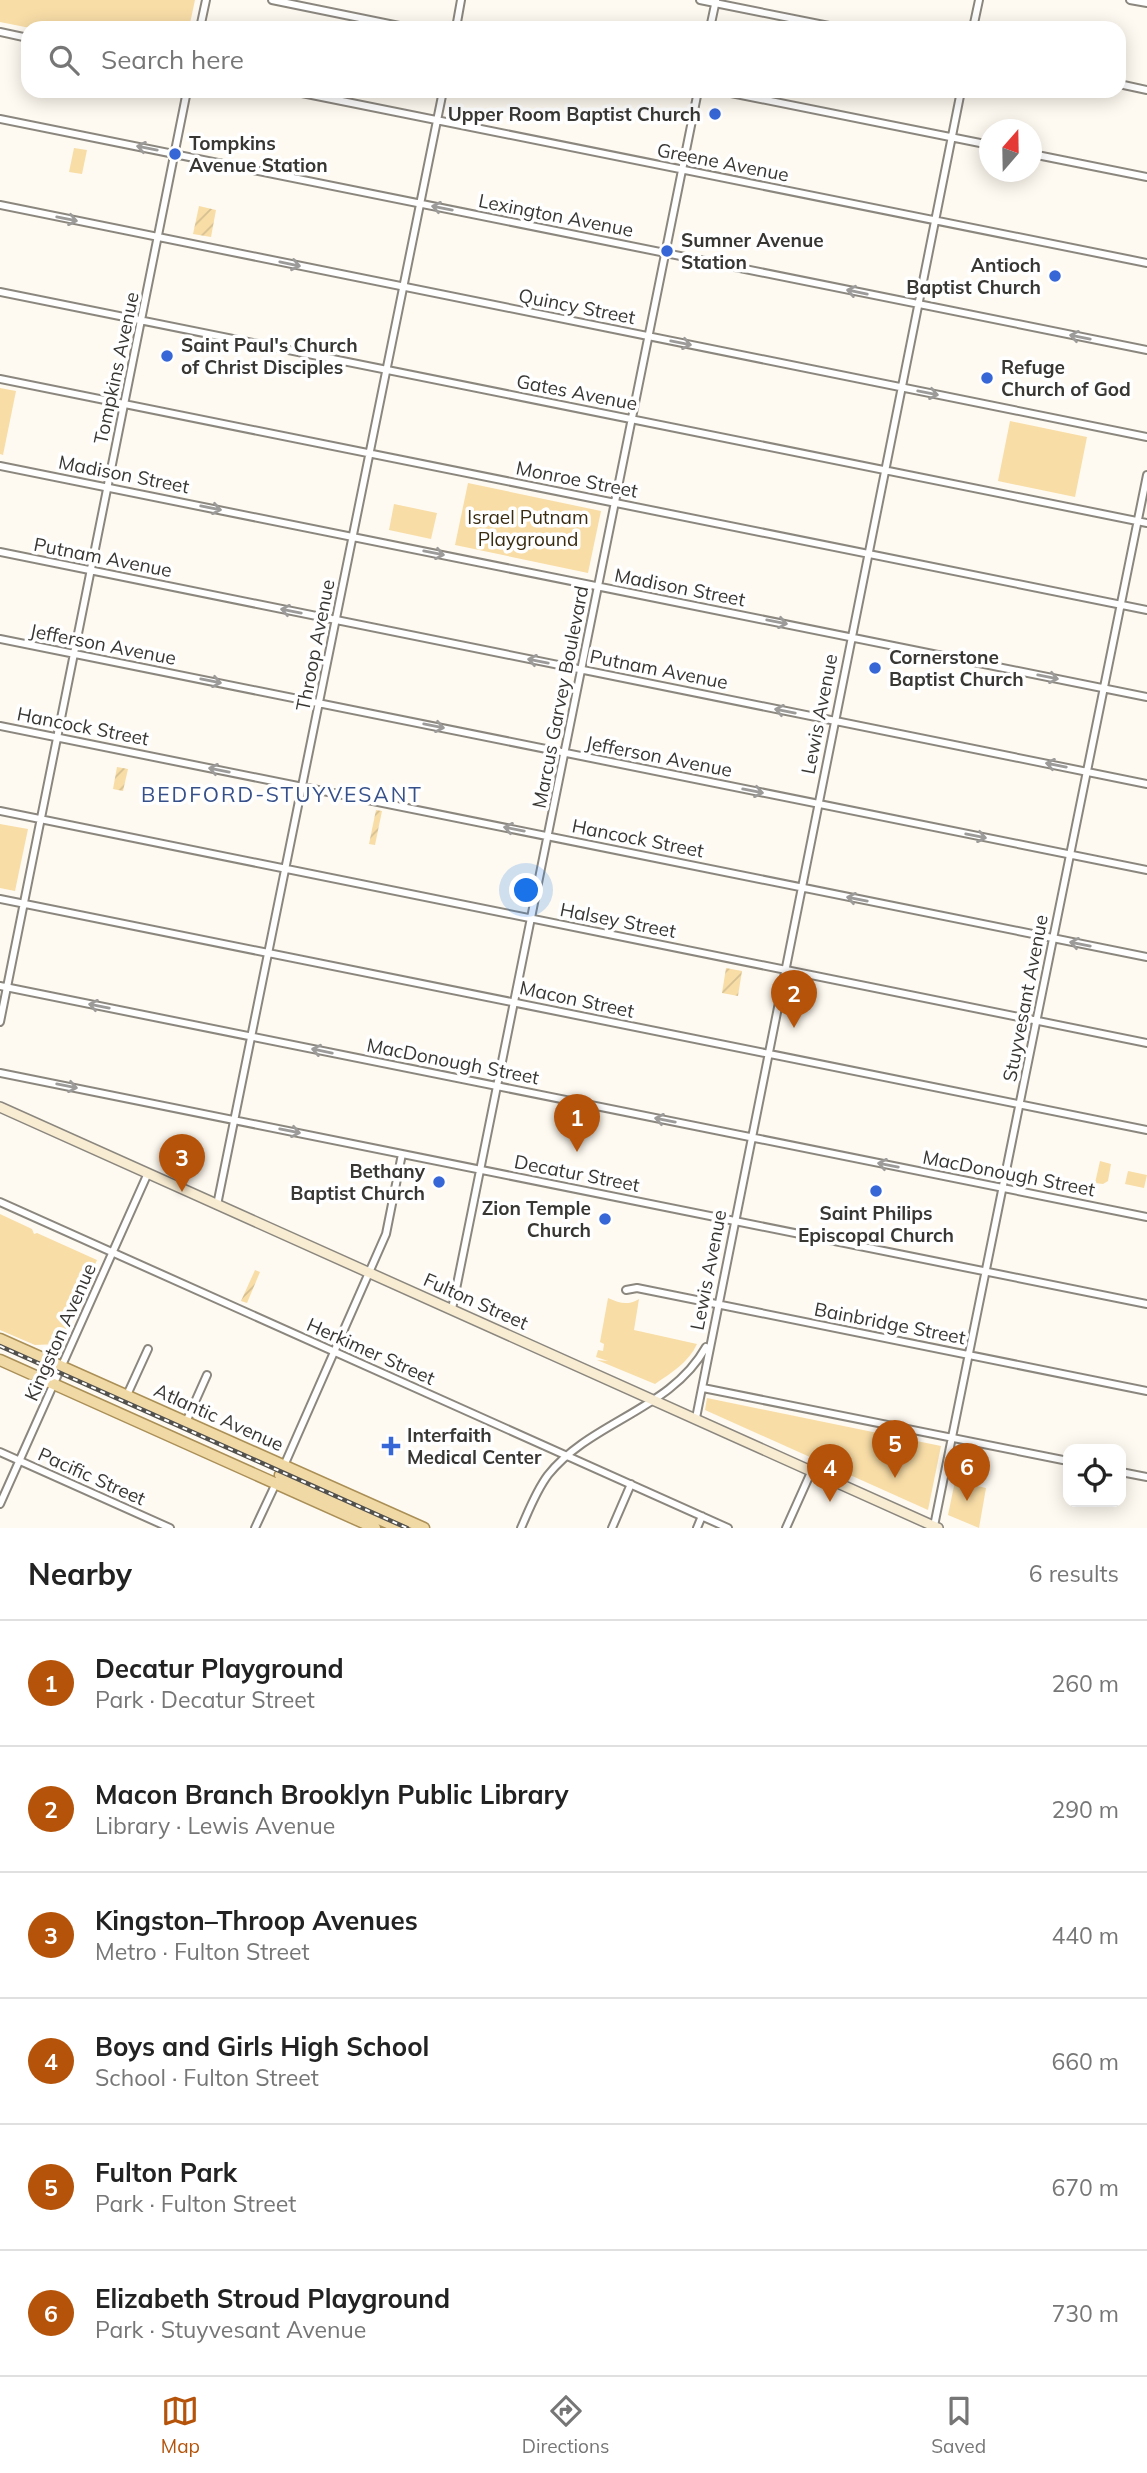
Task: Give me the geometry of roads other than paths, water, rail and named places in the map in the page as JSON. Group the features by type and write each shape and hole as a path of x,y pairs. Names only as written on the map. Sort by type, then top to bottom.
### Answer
{"main road":[{"name":"Fulton Street","path":"0,1107 936,1527"},
{"name":"Atlantic Avenue","path":"0,1339 186,1422 375,1528"},
{"path":"0,1347 23,1349"},
{"name":"Atlantic Avenue","path":"0,1360 280,1474 424,1528"},
{"path":"280,1474 399,1528"}],"street":[{"path":"202,21 206,0"},
{"path":"272,0 375,21"},
{"path":"457,21 461,0"},
{"path":"700,0 806,21"},
{"path":"975,21 979,0"},
{"path":"1130,0 1147,4"},
{"path":"712,21 716,2"},
{"path":"0,32 21,36"},
{"path":"1126,86 1147,90"},
{"name":"Tompkins Avenue","path":"0,1022 4,986 186,98"},
{"name":"Greene Avenue","path":"327,98 1147,263"},
{"name":"Throop Avenue","path":"218,1205 442,98"},
{"name":"Marcus Garvey Boulevard","path":"452,1309 697,98"},
{"path":"756,98 979,143"},
{"name":"Lewis Avenue","path":"695,1418 959,98"},
{"name":"Lexington Avenue","path":"0,119 1147,350"},
{"path":"1042,156 1147,177"},
{"name":"Quincy Street","path":"0,205 1147,437"},
{"name":"Gates Avenue","path":"0,292 1147,523"},
{"name":"Monroe Street","path":"0,379 1147,610"},
{"name":"Madison Street","path":"0,466 1147,697"},
{"name":"Stuyvesant Avenue","path":"936,1527 1147,475"},
{"name":"Putnam Avenue","path":"0,552 1147,784"},
{"name":"Jefferson Avenue","path":"0,639 1147,870"},
{"name":"Hancock Street","path":"0,726 1147,957"},
{"name":"Halsey Street","path":"0,811 1147,1043"},
{"name":"Macon Street","path":"0,899 1147,1130"},
{"name":"MacDonough Street","path":"4,986 1147,1217"},
{"name":"Decatur Street","path":"0,1073 1147,1304"},
{"path":"255,1528 386,1234 402,1154"},
{"name":"Kingston Avenue","path":"0,1504 148,1173"},
{"name":"Herkimer Street","path":"0,1202 728,1528"},
{"name":"Bainbridge Street","path":"626,1290 637,1288 1147,1391"},
{"name":"Lewis Avenue","path":"521,1528 538,1490 548,1475 567,1456 685,1376 709,1343"},
{"path":"127,1395 148,1349"},
{"path":"186,1422 207,1375"},
{"path":"703,1388 1063,1460"},
{"name":"Pacific Street","path":"0,1452 170,1528"},
{"path":"786,1528 812,1470"},
{"path":"1126,1473 1147,1477"},
{"path":"611,1528 631,1485"},
{"path":"697,1528 702,1516"}],"railway":[{"path":"0,1346 407,1528"}],"place":[{"name":"Upper Room Baptist Church","path":"715,114"},
{"name":"Tompkins Avenue Station","path":"175,154"},
{"name":"Sumner Avenue Station","path":"667,251"},
{"name":"Antioch Baptist Church","path":"1055,276"},
{"name":"Saint Paul's Church of Christ Disciples","path":"167,356"},
{"name":"Refuge Church of God","path":"987,378"},
{"name":"Cornerstone Baptist Church","path":"875,668"},
{"name":"Macon Branch Brooklyn Public Library","path":"794,1028"},
{"name":"Decatur Playground","path":"577,1152"},
{"name":"Bethany Baptist Church","path":"439,1182"},
{"name":"Saint Philips Episcopal Church","path":"876,1191"},
{"name":"Kingston–Throop Avenues","path":"182,1192"},
{"name":"Zion Temple Church","path":"605,1219"},
{"name":"Interfaith Medical Center","path":"391,1446"},
{"name":"Fulton Park","path":"895,1478"},
{"name":"Elizabeth Stroud Playground","path":"967,1501"},
{"name":"Boys and Girls High School","path":"830,1502"}],"district":[{"name":"BEDFORD-STUYVESANT","path":"282,795"}],"park label":[{"name":"Israel Putnam Playground","path":"528,528"}]}
